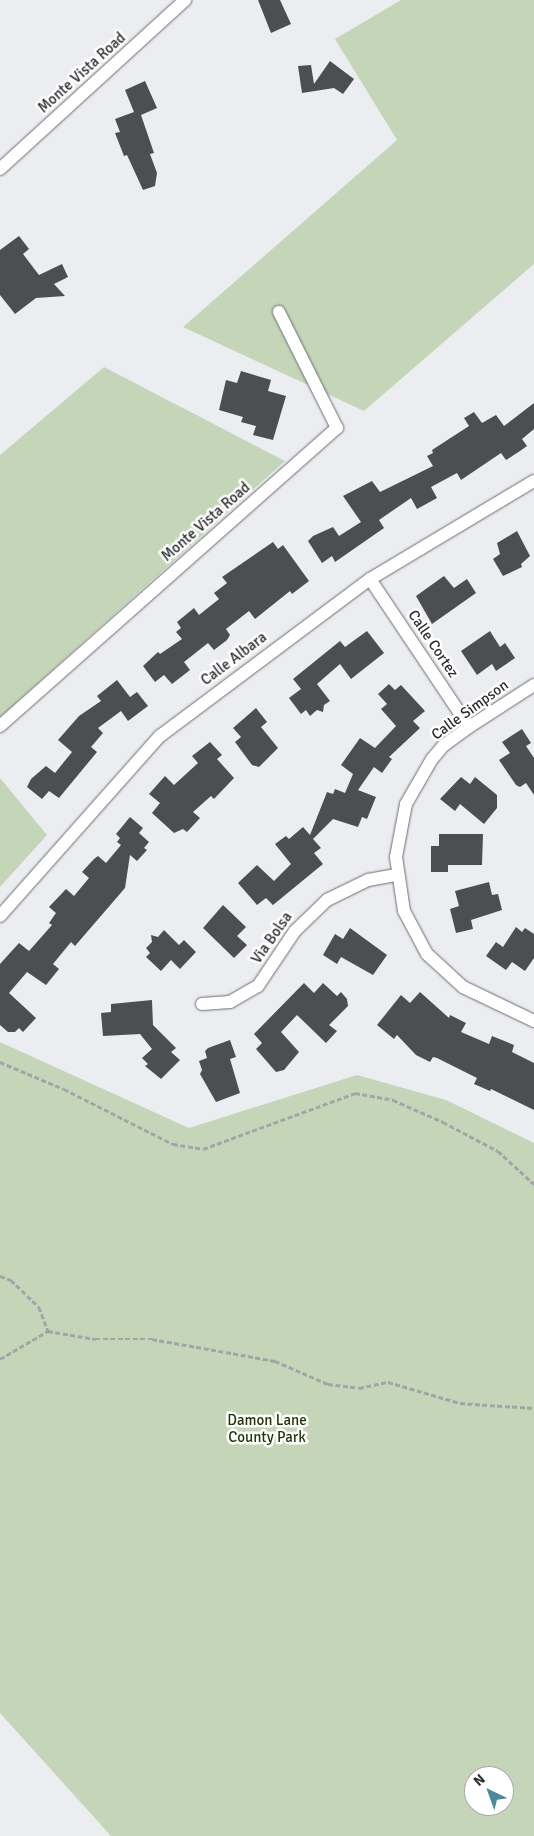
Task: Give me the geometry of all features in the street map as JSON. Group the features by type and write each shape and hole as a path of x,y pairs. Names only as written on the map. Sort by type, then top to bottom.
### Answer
{"street":[{"name":"Monte Vista Road","path":"0,169 185,0"},
{"name":"Monte Vista Road","path":"0,726 337,428 280,312"},
{"name":"Calle Albara","path":"0,916 160,736 370,579 534,482"},
{"name":"Calle Cortez","path":"370,579 469,727"},
{"name":"Calle Simpson","path":"534,685 443,746 413,788 398,839 397,875 410,926 438,966 477,996 534,1021"},
{"name":"Via Bolsa","path":"202,1004 230,1002 258,986 295,931 328,900 368,880 397,875"}],"path":[{"path":"0,1062 64,1089 173,1144 203,1149 355,1093 393,1100 443,1122 498,1151 534,1184"},
{"path":"0,1276 12,1280 39,1307 48,1331"},
{"path":"0,1359 48,1331 95,1339 152,1338 275,1360 328,1384 359,1388 388,1382 460,1403 534,1408"}],"green space":[{"path":"401,0 534,0 534,264 364,411 183,327 397,140 335,39"},
{"path":"104,367 285,461 0,717 0,455"},
{"path":"0,778 47,835 0,887"},
{"name":"Damon Lane County Park","path":"0,1042 189,1128 357,1075 446,1100 534,1143 534,1836 111,1836 0,1713"}],"building":[{"path":"258,0 280,0 291,24 271,33"},
{"path":"330,61 354,79 343,94 334,88 302,93 298,66 311,65 314,84"},
{"path":"145,81 157,108 141,115 154,153 150,154 157,173 155,186 143,190 127,155 124,156 115,133 120,132 115,119 134,112 125,90"},
{"path":"19,236 29,249 23,254 39,275 62,264 68,277 54,284 65,296 36,298 15,314 0,295 0,250"},
{"path":"241,371 271,380 268,391 286,396 273,440 253,435 256,426 241,422 243,417 219,410 226,380 237,383"},
{"path":"534,403 534,429 522,439 527,446 506,460 501,453 461,480 457,473 431,487 437,498 417,509 411,498 379,520 384,528 335,562 332,556 322,563 308,541 313,536 333,527 339,536 361,522 343,496 372,481 380,492 433,466 427,456 433,453 432,450 469,426 464,418 474,412 482,423 496,415 504,426"},
{"path":"517,531 530,556 521,564 522,567 503,576 493,559 500,554 497,543"},
{"path":"273,542 278,549 283,545 309,581 292,594 290,591 255,619 249,611 226,629 230,635 227,640 214,650 208,643 184,662 190,670 172,684 164,675 155,682 143,666 158,652 160,654 182,639 176,632 181,628 177,622 194,608 199,615 219,599 214,593 227,583 222,577"},
{"path":"444,576 454,588 467,579 476,593 432,624 416,596"},
{"path":"367,631 384,653 351,679 340,664 317,684 330,701 324,705 323,712 317,710 310,716 306,710 301,714 289,698 301,689 293,679 340,641 345,647"},
{"path":"490,631 500,647 505,643 515,658 496,671 492,664 477,675 461,651"},
{"path":"117,680 130,697 137,692 148,706 128,721 121,711 98,728 103,733 91,747 97,752 59,798 49,791 42,799 27,787 31,779 46,766 55,773 72,752 58,740 79,716 101,701 97,696"},
{"path":"389,684 395,690 401,685 425,711 413,721 420,728 389,757 392,759 382,773 374,767 358,790 376,797 367,819 362,817 358,827 333,819 313,839 321,848 314,853 323,864 273,905 266,898 257,905 238,883 257,865 274,881 291,864 275,844 286,836 289,839 303,827 310,835 327,792 333,794 335,789 345,793 353,774 341,765 360,738 375,748 396,726 381,709 387,704 378,694"},
{"path":"256,708 267,722 261,727 278,748 259,767 252,765 235,742 241,737 233,728"},
{"path":"522,729 531,743 526,746 534,758 534,795 526,783 520,787 516,785 499,760 510,753 502,742"},
{"path":"210,742 222,755 217,759 234,778 214,799 211,796 193,812 200,818 187,832 183,829 174,833 152,813 160,803 149,794 165,776 174,785 198,763 192,756"},
{"path":"461,777 470,784 475,777 497,795 497,808 484,824 460,804 455,811 440,799"},
{"path":"130,817 143,828 139,833 149,842 144,848 147,850 137,861 130,855 125,888 75,946 71,942 53,964 59,969 46,985 27,972 9,993 36,1018 23,1032 19,1028 15,1032 8,1032 0,1025 0,964 19,943 29,951 52,925 49,923 56,913 49,907 66,889 74,896 89,878 82,872 94,859 98,856 106,863 121,845 117,842 120,838 116,834"},
{"path":"439,834 483,834 482,865 448,865 448,872 431,872 431,846 439,846"},
{"path":"489,882 492,895 498,894 502,910 471,920 473,929 456,933 450,909 459,906 455,891"},
{"path":"223,905 246,927 237,936 247,945 234,958 203,928"},
{"path":"516,927 522,932 525,928 534,934 534,958 525,971 512,962 506,970 486,956 496,942 503,947"},
{"path":"350,928 387,955 373,975 341,957 337,964 323,955 335,934 343,939"},
{"path":"164,930 179,945 184,940 196,952 180,969 171,960 161,971 146,957 150,953 146,948 152,942 151,935 158,937"},
{"path":"304,983 314,993 323,983 337,996 341,992 347,999 348,1006 329,1025 337,1031 326,1043 297,1015 281,1032 299,1052 284,1070 276,1072 256,1049 262,1043 254,1034"},
{"path":"420,992 449,1018 450,1015 466,1023 461,1032 489,1044 492,1036 514,1045 512,1052 534,1063 534,1110 491,1089 490,1091 474,1084 477,1078 437,1058 433,1057 430,1062 416,1055 397,1035 394,1039 377,1025 401,995 410,1003"},
{"path":"152,1000 153,1025 176,1048 171,1052 180,1060 161,1079 145,1066 148,1064 142,1058 152,1049 140,1034 103,1036 101,1013 111,1012 111,1004"},
{"path":"230,1040 236,1057 230,1059 240,1093 216,1102 200,1074 202,1070 199,1061 207,1058 205,1051 208,1048"}]}
